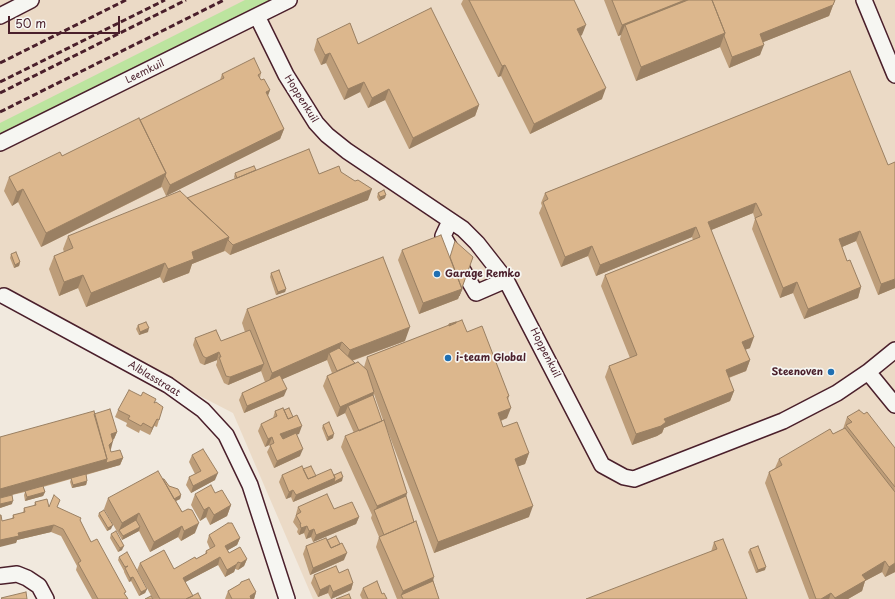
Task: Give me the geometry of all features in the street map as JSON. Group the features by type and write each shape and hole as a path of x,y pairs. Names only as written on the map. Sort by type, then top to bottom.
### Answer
{"street":[{"path":"0,16 31,0"},
{"name":"Leemkuil","path":"0,143 289,0"},
{"path":"864,0 895,75"},
{"name":"Hoppenkuil","path":"257,16 286,74 316,123 327,136 346,152 450,221 477,243 506,280 602,465 624,477 634,479 783,421 837,393 868,372 895,350"},
{"path":"450,221 443,236 476,293 506,280"},
{"name":"Alblasstraat","path":"1,295 168,385 203,410 226,435 250,485 287,599"},
{"path":"868,372 895,405"},
{"path":"0,576 17,574 28,578 39,586 46,599"}],"shaded area":[{"path":"0,0 895,0 895,599 313,599 233,413 4,295 0,290"}],"green space":[{"path":"245,0 270,0 0,134 0,123"}],"building":[{"path":"469,0 574,0 586,25 577,29 606,88 534,124 505,65 502,66"},
{"path":"612,0 685,0 622,25"},
{"path":"688,0 712,0 725,33 641,67 625,25"},
{"path":"712,0 835,0 833,5 760,34 764,45 732,57 724,36 725,33"},
{"path":"431,8 479,105 413,138 389,89 372,98 364,82 348,89 330,53 325,55 317,39 350,23 358,44"},
{"path":"254,58 261,73 258,75 261,80 264,79 270,90 266,92 284,129 170,185 165,176 166,173 140,120 224,78 222,74"},
{"path":"850,71 888,165 895,162 895,279 881,284 860,231 839,239 847,261 850,260 861,287 808,309 797,282 783,288 755,218 762,215 756,203 708,222 754,337 742,342 750,360 726,370 734,391 664,419 666,422 661,426 636,434 609,366 637,355 605,275 700,237 696,227 600,265 592,246 565,257 543,202 548,199 545,193"},
{"path":"139,118 166,173 46,233 23,189 17,192 9,177 60,152 62,156"},
{"path":"309,149 319,174 339,166 341,172 372,189 233,245 228,240 229,237 187,198"},
{"path":"254,166 256,170 237,178 235,173"},
{"path":"384,190 386,195 380,197 378,193"},
{"path":"180,191 229,237 192,252 194,259 168,269 165,263 91,293 83,275 64,282 54,256 73,248 68,236"},
{"path":"441,235 462,289 423,303 402,250"},
{"path":"455,241 473,257 462,288 450,257"},
{"path":"16,252 20,262 15,265 11,254"},
{"path":"383,257 410,327 350,350 342,342 272,373 247,309"},
{"path":"279,270 286,289 278,292 271,273"},
{"path":"462,320 467,332 482,326 509,396 507,397 511,408 498,413 503,427 517,422 529,453 515,459 533,506 438,542 367,357"},
{"path":"146,322 149,328 140,332 138,325"},
{"path":"456,323 449,326 449,324"},
{"path":"216,330 221,341 250,330 264,364 230,377 226,376 219,357 221,357 219,352 206,358 203,356 195,338"},
{"path":"339,348 355,363 337,371 329,353"},
{"path":"358,362 367,370 374,392 340,407 327,376"},
{"path":"280,375 287,389 247,406 242,393"},
{"path":"129,390 141,396 143,392 156,399 154,403 156,402 163,407 159,420 157,419 152,428 143,423 141,426 128,419 130,416 118,410"},
{"path":"373,395 382,421 359,431 348,406"},
{"path":"283,408 288,419 297,415 302,426 280,434 283,439 296,433 303,449 277,461 270,445 274,443 272,437 268,439 261,424 277,416 275,411"},
{"path":"289,408 293,417 288,419 284,410"},
{"path":"110,409 117,432 111,434 113,441 109,445 111,452 120,450 123,458 106,463 107,459 94,414"},
{"path":"859,410 864,414 867,412 895,448 895,487 846,425 852,422 847,417"},
{"path":"94,411 107,459 0,489 0,437"},
{"path":"384,420 407,493 377,506 345,436"},
{"path":"329,422 334,434 328,437 323,425"},
{"path":"845,428 895,492 895,563 889,567 885,561 862,575 866,580 835,598 831,593 821,599 816,599 769,472 782,465 779,459 830,429 833,434"},
{"path":"203,449 218,473 193,486 189,477 201,471 192,455"},
{"path":"302,466 308,479 331,469 335,478 296,495 293,490 289,492 282,475"},
{"path":"311,466 316,476 308,479 303,469"},
{"path":"158,471 182,512 188,509 192,510 199,523 184,531 182,526 154,542 139,513 122,523 108,498"},
{"path":"341,472 343,477 334,482 334,475"},
{"path":"86,474 87,481 73,485 71,478"},
{"path":"163,479 169,486 178,489 181,495 174,499"},
{"path":"211,485 215,493 222,490 231,505 214,515 209,507 204,510 195,494"},
{"path":"43,486 45,492 27,497 25,491"},
{"path":"327,494 334,509 352,502 359,517 316,535 314,529 309,531 307,526 301,528 301,524 296,515 301,512 298,507"},
{"path":"12,495 13,501 0,504 0,498"},
{"path":"54,495 60,500 57,507 81,518 80,520 91,542 97,539 126,592 124,593 128,599 98,599 78,563 81,561 63,529 54,525 18,533 19,536 0,540 0,515 2,521 14,518 13,515 25,512 24,508 36,505 35,502 47,499 49,507"},
{"path":"406,496 414,522 384,535 374,510"},
{"path":"104,510 113,525 108,528 99,513"},
{"path":"136,520 140,527 123,536 119,530"},
{"path":"416,521 434,577 403,591 379,537"},
{"path":"228,523 232,523 240,538 225,546 229,553 240,547 247,559 241,563 238,562 227,570 220,557 183,578 193,596 186,599 160,599 140,563 164,550 174,569 195,557 196,559 207,553 206,551 215,546 209,535"},
{"path":"116,531 124,546 120,548 111,534"},
{"path":"336,536 340,544 331,548 327,540"},
{"path":"326,538 331,548 342,543 347,553 313,568 306,546"},
{"path":"723,539 747,599 586,599 717,549 714,542"},
{"path":"758,546 766,567 758,570 750,549"},
{"path":"127,552 147,589 141,592 133,577 130,578 125,568 128,566 125,567 119,557"},
{"path":"336,566 339,573 348,569 353,583 333,592 330,585 320,590 314,575"},
{"path":"249,579 256,592 250,596 251,599 232,599 228,591 241,582"},
{"path":"377,581 382,594 384,593 387,599 368,599 363,588"},
{"path":"433,581 439,599 403,599 401,595"},
{"path":"26,592 27,599 1,598"},
{"path":"198,593 201,599 186,599"},
{"path":"349,594 351,599 336,599"},
{"path":"151,596 153,599 145,599"}],"railway":[{"path":"0,63 126,0"},
{"path":"0,82 165,0"},
{"path":"0,93 186,0"},
{"path":"0,112 224,0"}],"place":[{"name":"Garage Remko","path":"437,274"},
{"name":"i-team Global","path":"448,358"},
{"name":"Steenoven","path":"831,372"}]}
